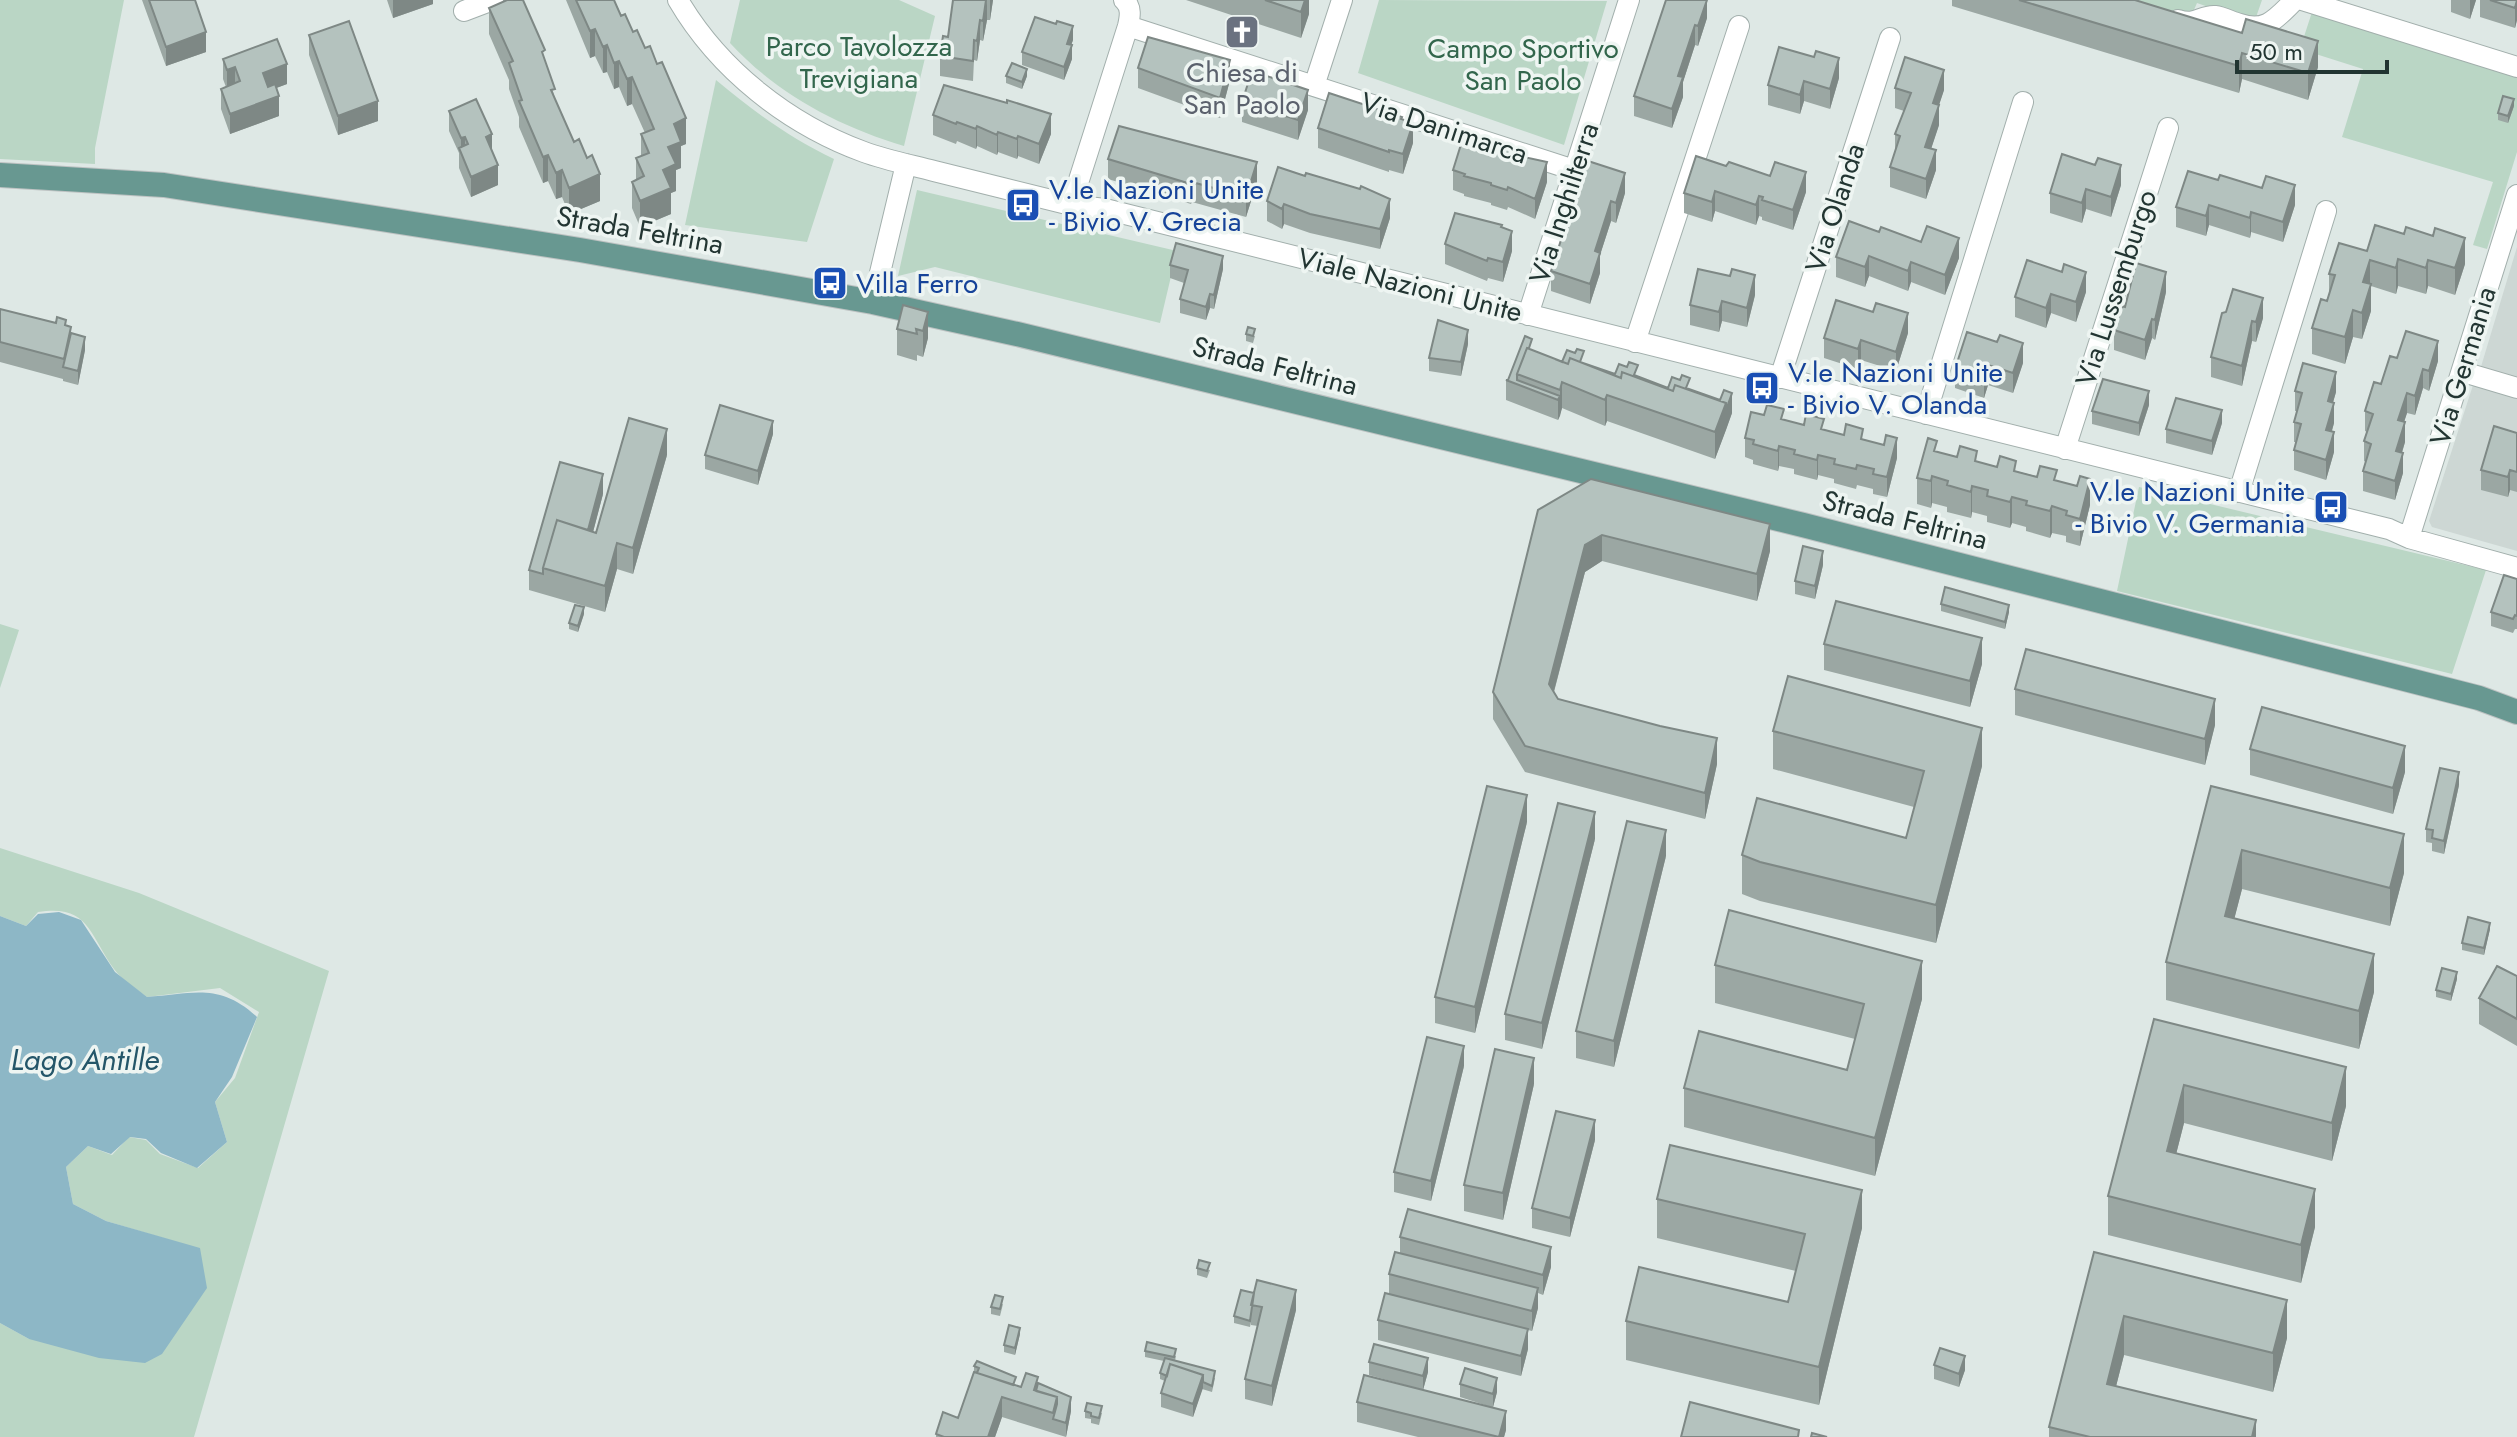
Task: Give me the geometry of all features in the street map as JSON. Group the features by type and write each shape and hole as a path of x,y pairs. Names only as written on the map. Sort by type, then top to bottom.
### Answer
{"main road":[{"name":"Strada Feltrina","path":"0,175 164,185 580,250 873,302 1033,337 1803,525 2479,698 2517,712"}],"street":[{"path":"464,11 493,0"},
{"name":"Viale Nazioni Unite","path":"678,0 710,45 741,79 797,120 833,140 866,153 1071,205 1120,213 2389,529 2409,538 2517,568"},
{"path":"1071,205 1131,15 1124,0"},
{"path":"1314,86 1342,0"},
{"name":"Via Inghilterra","path":"1528,315 1629,0"},
{"path":"2158,14 2188,23 2215,16 2252,28 2268,24 2295,0"},
{"path":"2302,0 2517,67"},
{"name":"Via Danimarca","path":"1128,26 1573,174"},
{"path":"1635,342 1739,26"},
{"name":"Via Olanda","path":"1780,378 1890,38"},
{"path":"1926,414 2023,102"},
{"name":"Via Lussemburgo","path":"2065,449 2168,128"},
{"path":"873,302 906,164"},
{"name":"Via Germania","path":"2409,538 2517,195"},
{"path":"2239,492 2326,211"},
{"path":"2470,374 2517,388"}],"shaded area":[{"path":"2517,247 2517,382 2480,370"},
{"path":"2474,382 2517,396 2517,551 2432,527 2429,521"}],"green space":[{"path":"0,0 124,0 95,148 95,164 0,159"},
{"name":"Parco Tavolozza Trevigiana","path":"740,0 899,0 935,16 904,146 832,118 788,93 748,61 730,43"},
{"name":"Campo Sportivo San Paolo","path":"1379,0 1607,1 1564,145 1358,73"},
{"path":"2131,0 2262,0 2254,23 2197,3 2190,19"},
{"path":"2312,12 2517,72 2517,152 2487,249 2473,245 2493,182 2342,137 2363,69 2300,49"},
{"path":"716,80 772,123 834,159 807,242 685,225"},
{"path":"917,190 1177,251 1160,323 935,267 898,276"},
{"path":"2139,487 2486,570 2452,674 2117,591"},
{"path":"0,624 19,630 0,688"},
{"path":"0,848 139,893 329,971 194,1437 0,1437 0,1323 29,1339 200,1249 106,1221 73,1204 66,1167 88,1146 112,1155 129,1137 146,1140 160,1154 198,1168 227,1142 215,1102 235,1078 259,1012 220,988 147,997 117,973 86,924 68,913 38,912 26,926 0,916"}],"water":[{"name":"Lago Antille","path":"59,912 81,920 115,972 147,997 218,994 257,1017 232,1077 215,1102 227,1142 197,1168 161,1153 146,1139 130,1137 111,1154 88,1146 66,1167 73,1204 106,1221 200,1248 207,1288 162,1354 145,1363 99,1358 29,1339 0,1323 0,916 26,926 38,914"}],"building":[{"path":"149,0 195,0 206,32 166,47"},
{"path":"507,0 523,0 545,50 542,52 555,89 551,90 574,142 579,139 587,158 592,155 600,174 569,188 562,170 556,173 548,155 543,157 519,101 522,100 509,63 513,61 489,8"},
{"path":"576,0 614,0 633,32 637,30 645,48 650,46 657,64 662,62 686,118 674,124 681,142 668,147 676,164 663,170 671,188 640,201 632,182 644,176 636,158 649,153 641,134 654,129 632,77 627,79 619,61 614,63 607,45 603,47 595,29 590,31"},
{"path":"953,0 986,0 977,41 974,40 973,61 940,56 943,36 948,37"},
{"path":"1265,0 1305,0 1301,12"},
{"path":"1666,0 1707,0 1678,76 1683,77 1672,109 1634,96"},
{"path":"2019,0 2135,0 2242,33 2246,19 2318,41 2308,73 2242,53 2239,66"},
{"path":"2490,0 2517,0 2515,8"},
{"path":"1035,17 1073,26 1067,44 1072,45 1064,67 1022,52"},
{"path":"349,21 378,101 338,116 309,35"},
{"path":"1148,37 1230,60 1220,98 1138,68"},
{"path":"277,39 287,64 263,73 268,87 275,84 279,96 230,114 221,89 240,81 235,67 227,70 223,59"},
{"path":"1779,47 1814,57 1816,51 1839,58 1830,89 1804,81 1800,95 1768,85"},
{"path":"1905,57 1944,70 1933,103 1939,105 1925,147 1936,150 1926,179 1890,167 1900,136 1895,134 1911,93 1895,88"},
{"path":"1012,63 1027,69 1022,82 1006,76"},
{"path":"1252,71 1308,90 1298,120 1242,102"},
{"path":"944,85 1051,114 1039,144 1018,136 1017,139 998,132 997,135 977,126 976,129 956,124 933,115"},
{"path":"1329,93 1413,123 1403,154 1318,128"},
{"path":"2503,96 2514,99 2508,116 2498,113"},
{"path":"476,99 492,134 486,137 498,165 471,177 459,148 468,144 465,137 461,138 449,111"},
{"path":"1119,126 1257,162 1246,197 1108,159"},
{"path":"1463,138 1476,139 1501,150 1502,147 1520,153 1519,156 1547,162 1535,199 1453,170"},
{"path":"2062,154 2095,165 2098,158 2121,165 2111,197 2086,189 2082,203 2050,193"},
{"path":"1696,156 1726,166 1729,162 1770,176 1775,162 1806,172 1793,210 1762,200 1763,197 1759,196 1756,205 1715,191 1712,202 1684,193"},
{"path":"1588,161 1625,173 1616,203 1611,201 1595,251 1600,253 1590,284 1551,271 1561,240 1564,240"},
{"path":"1278,167 1360,189 1361,186 1390,199 1380,229 1310,214 1284,204 1282,209 1267,201"},
{"path":"2188,171 2218,180 2220,175 2262,188 2266,176 2295,185 2283,222 2251,212 2250,218 2209,205 2206,216 2176,207"},
{"path":"1455,213 1502,225 1512,231 1503,262 1488,258 1487,261 1445,244"},
{"path":"1849,221 1879,232 1881,227 1921,242 1927,226 1959,238 1945,275 1911,262 1908,271 1869,256 1865,267 1836,257"},
{"path":"2375,225 2404,234 2406,227 2433,236 2435,228 2465,238 2455,268 2428,260 2426,268 2398,259 2396,268 2370,260 2363,282 2371,284 2362,313 2353,310 2345,337 2312,328 2321,299 2327,301 2335,275 2329,274 2339,243 2367,251"},
{"path":"1176,243 1223,256 1214,295 1210,294 1206,307 1180,299 1188,270 1170,265"},
{"path":"2027,260 2062,272 2064,264 2086,272 2076,302 2051,294 2046,308 2015,297"},
{"path":"2136,263 2166,272 2155,320 2152,319 2145,340 2114,330 2122,306 2125,307"},
{"path":"1698,269 1730,276 1732,269 1755,275 1747,308 1722,301 1719,312 1690,305"},
{"path":"2233,289 2263,298 2256,322 2252,321 2242,366 2211,357 2222,313 2226,312"},
{"path":"1836,300 1873,312 1876,303 1908,313 1896,352 1861,340 1858,349 1824,338"},
{"path":"903,305 928,312 923,331 916,329 917,334 897,329"},
{"path":"0,309 56,323 57,317 66,320 65,325 71,327 64,359 0,342"},
{"path":"1438,320 1468,330 1461,362 1429,358"},
{"path":"1248,327 1255,329 1253,336 1246,334"},
{"path":"2406,331 2438,341 2429,371 2423,369 2415,396 2407,393 2398,420 2405,422 2396,451 2403,453 2395,481 2363,471 2371,444 2364,441 2373,414 2365,411 2374,382 2381,384 2390,356 2397,358"},
{"path":"1967,332 1997,342 2000,335 2023,343 2013,373 1988,365 1984,378 1955,369"},
{"path":"71,333 85,337 78,371 63,367"},
{"path":"1525,336 1532,339 1517,380 1560,396 1558,400 1506,380"},
{"path":"1527,348 1568,364 1570,358 1621,378 1622,372 1673,391 1675,385 1726,403 1715,432 1607,395 1605,400 1562,382 1560,390 1517,374"},
{"path":"1577,349 1584,351 1580,362 1570,358 1568,364 1562,362 1567,350 1575,353"},
{"path":"1629,362 1638,365 1634,375 1668,388 1672,377 1680,380 1682,375 1690,378 1686,388 1720,400 1724,390 1732,393 1726,410 1726,403 1675,385 1673,391 1622,372 1621,378 1582,363 1615,374 1619,364 1627,367"},
{"path":"2303,363 2336,372 2328,401 2334,403 2326,430 2334,432 2326,460 2294,450 2301,424 2294,422 2302,393 2295,391"},
{"path":"2103,379 2149,391 2139,423 2092,411"},
{"path":"2176,398 2222,410 2212,441 2166,429"},
{"path":"720,405 773,421 758,471 705,455"},
{"path":"1767,405 1784,409 1781,419 1804,425 1806,414 1824,419 1821,429 1844,435 1846,424 1863,429 1861,439 1884,445 1886,435 1897,438 1887,477 1873,474 1874,469 1834,464 1835,459 1818,455 1817,460 1779,446 1778,451 1753,444 1754,440 1745,438 1751,412 1764,415"},
{"path":"629,418 667,429 633,548 617,543 605,586 543,568 557,520 596,533"},
{"path":"2494,426 2517,433 2517,472 2510,470 2508,477 2481,470"},
{"path":"1928,438 1937,441 1934,451 1957,457 1960,446 1977,451 1975,461 1997,467 2000,456 2016,461 2014,471 2037,477 2040,466 2057,470 2054,480 2077,486 2080,476 2090,479 2080,519 2052,506 2050,511 2026,505 2027,501 2012,497 2010,502 1987,496 1988,490 1972,486 1971,492 1947,485 1948,481 1932,476 1931,481 1917,478"},
{"path":"560,462 603,474 588,530 557,520 543,574 529,570"},
{"path":"1591,479 1770,524 1757,574 1602,535 1585,545 1549,684 1558,699 1717,738 1705,793 1525,746 1493,692 1538,510"},
{"path":"1803,546 1823,551 1815,586 1795,581"},
{"path":"2504,575 2517,579 2517,616 2513,619 2491,612"},
{"path":"1945,587 2009,605 2005,622 1941,604"},
{"path":"1836,601 1982,638 1970,681 1824,644"},
{"path":"575,605 584,607 578,626 569,623"},
{"path":"2026,649 2215,699 2205,739 2015,689"},
{"path":"1788,676 1982,728 1936,905 1742,855 1757,798 1906,838 1924,771 1773,731"},
{"path":"2262,707 2405,746 2393,788 2250,749"},
{"path":"2440,768 2459,772 2444,841 2432,838 2433,830 2426,829"},
{"path":"1487,786 1527,795 1475,1007 1435,997"},
{"path":"2211,786 2404,834 2390,888 2242,850 2225,916 2374,954 2359,1011 2166,962"},
{"path":"1558,803 1595,812 1542,1023 1505,1014"},
{"path":"1627,821 1666,830 1614,1041 1576,1031"},
{"path":"1729,910 1922,961 1875,1138 1684,1088 1699,1031 1847,1070 1864,1004 1715,965"},
{"path":"2468,917 2490,923 2484,948 2462,943"},
{"path":"2497,966 2517,976 2517,1019 2479,998"},
{"path":"2442,968 2457,972 2451,994 2436,990"},
{"path":"2154,1019 2346,1067 2332,1123 2184,1085 2167,1151 2315,1189 2301,1245 2108,1196"},
{"path":"1427,1037 1464,1046 1431,1181 1394,1172"},
{"path":"1495,1049 1534,1058 1503,1193 1464,1185"},
{"path":"1556,1111 1595,1120 1570,1218 1532,1208"},
{"path":"1670,1145 1862,1190 1819,1367 1626,1321 1639,1267 1788,1302 1805,1234 1657,1199"},
{"path":"1408,1209 1551,1247 1543,1275 1400,1237"},
{"path":"1395,1252 1538,1288 1532,1311 1389,1274"},
{"path":"2094,1252 2287,1300 2273,1353 2124,1316 2107,1384 2256,1420 2252,1437 2090,1437 2049,1427"},
{"path":"1199,1260 1210,1263 1207,1271 1197,1268"},
{"path":"1257,1280 1296,1290 1272,1386 1245,1379 1262,1307 1251,1305"},
{"path":"1241,1290 1254,1293 1250,1321 1234,1316"},
{"path":"1385,1293 1528,1329 1521,1356 1378,1320"},
{"path":"995,1295 1003,1297 1000,1309 991,1307"},
{"path":"1009,1325 1020,1328 1015,1348 1004,1345"},
{"path":"1147,1342 1176,1349 1174,1357 1145,1351"},
{"path":"1374,1344 1428,1358 1423,1376 1369,1362"},
{"path":"1940,1348 1965,1356 1959,1374 1934,1365"},
{"path":"1165,1358 1215,1371 1212,1386 1203,1382 1203,1375 1170,1364 1167,1376 1160,1373"},
{"path":"977,1361 1016,1377 1013,1385 977,1373 979,1368 974,1366"},
{"path":"1170,1364 1203,1375 1193,1404 1161,1393"},
{"path":"1465,1368 1497,1378 1493,1394 1460,1384"},
{"path":"974,1372 1021,1387 1026,1373 1038,1377 1034,1390 1057,1397 1053,1413 1002,1397 988,1437 944,1437 936,1434 943,1412 958,1418"},
{"path":"1364,1375 1506,1411 1499,1437 1357,1402"},
{"path":"1038,1383 1071,1397 1066,1423 1053,1419 1057,1397 1036,1391"},
{"path":"1690,1402 1799,1430 1798,1437 1681,1437"},
{"path":"1087,1403 1102,1406 1099,1418 1085,1411"}],"place":[{"name":"Chiesa di San Paolo","path":"1242,32"},
{"name":"V.le Nazioni Unite - Bivio V. Grecia","path":"1023,205"},
{"name":"Villa Ferro","path":"830,283"},
{"name":"V.le Nazioni Unite - Bivio V. Olanda","path":"1762,388"},
{"name":"V.le Nazioni Unite - Bivio V. Germania","path":"2331,507"}]}
